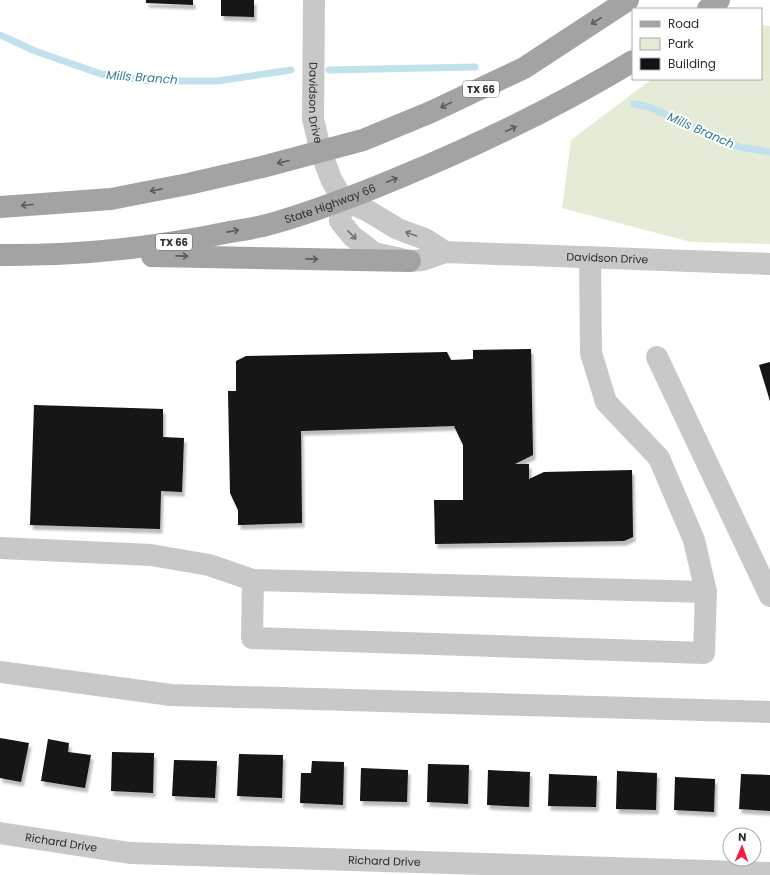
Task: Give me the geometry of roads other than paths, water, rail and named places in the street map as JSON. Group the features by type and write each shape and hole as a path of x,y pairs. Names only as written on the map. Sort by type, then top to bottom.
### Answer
{"main road":[{"name":"TX 66","path":"0,207 111,199 188,184 321,152 363,140 431,112 524,68 628,0"},
{"path":"709,8 719,0"},
{"name":"State Highway 66","path":"0,255 103,251 194,239 273,223 343,200 454,155 520,125 583,92 632,61"},
{"path":"45,253 410,261"}],"street":[{"name":"Davidson Drive","path":"314,0 313,119 321,152 331,179 343,200 340,221 352,236 374,253 410,261 422,260 445,252 770,264"},
{"path":"343,200 368,211 398,229 425,239 445,252"},
{"path":"253,580 252,638 704,653 706,592 694,540 659,458 606,402 590,353 590,257"},
{"path":"657,357 770,596"},
{"path":"0,548 151,555 209,565 253,580 706,592"},
{"path":"0,672 171,695 770,712"},
{"name":"Richard Drive","path":"0,833 130,853 770,873"}],"waterway":[{"name":"Mills Branch","path":"0,35 35,51 101,74 150,81 218,81 291,70"},
{"name":"Mills Branch","path":"329,70 475,67"},
{"name":"Mills Branch","path":"634,104 649,107 739,147 770,152"}]}
